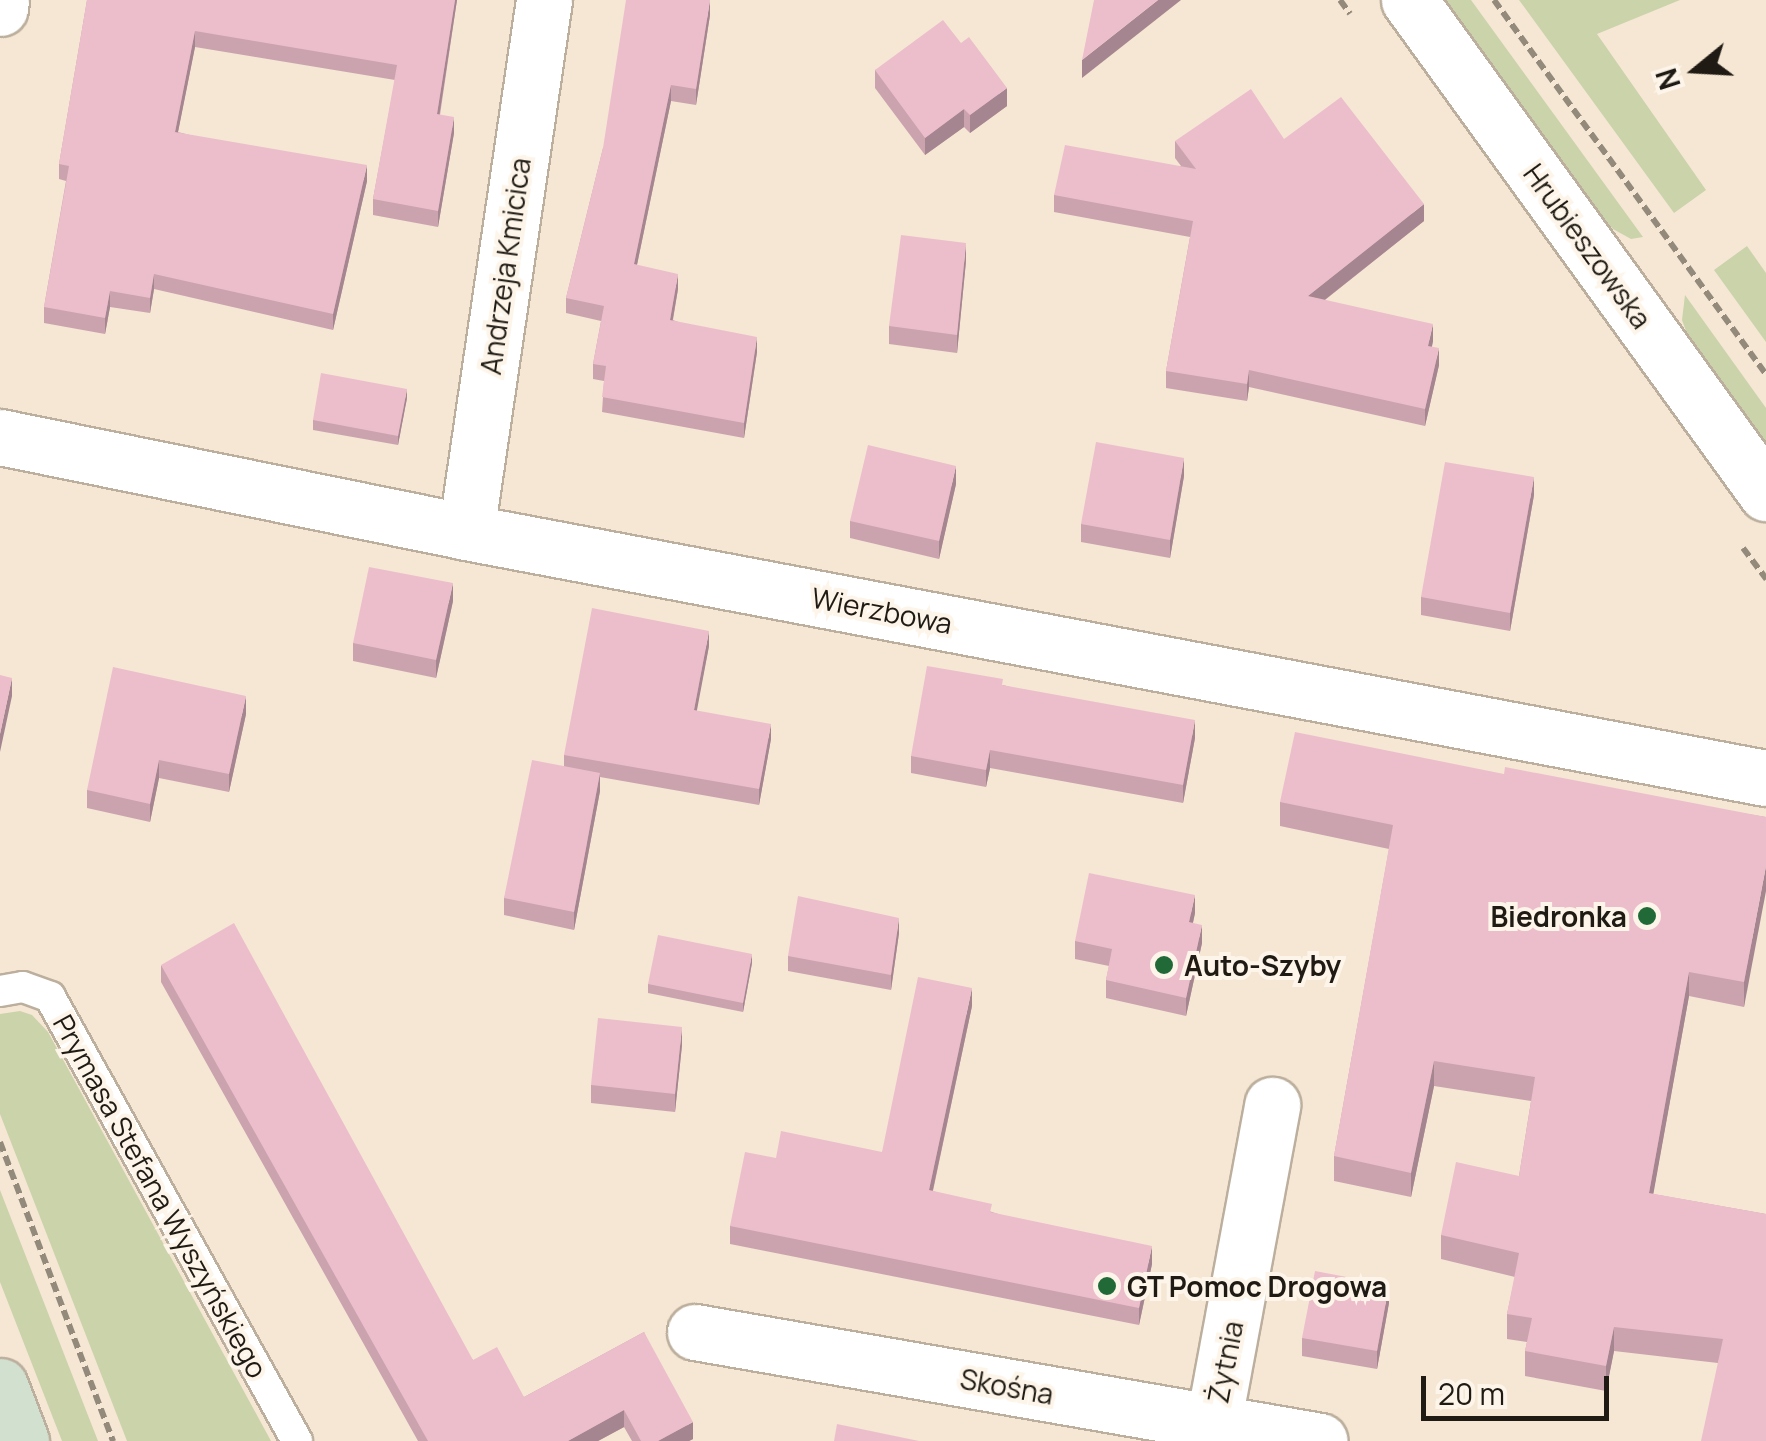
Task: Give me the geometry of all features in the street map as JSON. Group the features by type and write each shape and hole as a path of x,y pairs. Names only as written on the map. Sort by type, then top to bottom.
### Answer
{"main road":[{"path":"0,1386 22,1441"}],"street":[{"path":"0,8 1,0"},
{"name":"Andrzeja Kmicica","path":"466,532 544,0"},
{"name":"Hrubieszowska","path":"1409,0 1766,493"},
{"name":"Wierzbowa","path":"0,436 466,532 1766,778"},
{"name":"Żytnia","path":"1212,1431 1272,1105"},
{"name":"Skośna","path":"695,1332 1212,1431 1320,1441"}],"lane":[{"name":"Prymasa Stefana Wyszyńskiego","path":"0,991 23,987 50,997 297,1441"}],"path":[{"path":"1494,0 1766,374"},
{"path":"0,1142 113,1441"}],"green space":[{"path":"1441,0 1471,0 1643,237 1631,239 1613,229 1595,210"},
{"path":"1519,0 1680,0 1597,34 1706,190 1674,213"},
{"path":"1747,246 1766,273 1766,342 1714,270"},
{"path":"1685,295 1766,408 1766,446 1690,342 1682,320"},
{"path":"20,1011 32,1015 48,1032 271,1441 127,1441 0,1114 0,1014"},
{"path":"0,1190 98,1441 62,1441 0,1282"}],"building":[{"path":"87,0 455,0 437,114 454,117 438,211 373,199 397,65 195,31 175,132 367,165 333,314 154,274 150,298 110,291 105,318 44,307 69,166 59,164"},
{"path":"626,0 710,0 696,89 671,85 634,264 678,274 670,320 757,337 744,423 602,397 606,366 593,364 604,306 566,298 603,148"},
{"path":"1094,0 1158,0 1082,60"},
{"path":"943,20 961,43 969,37 1007,88 970,115 964,109 925,138 875,70"},
{"path":"1251,89 1284,139 1341,97 1424,204 1308,296 1433,324 1428,346 1439,348 1425,409 1249,370 1247,384 1166,371 1193,221 1054,195 1065,145 1196,169 1175,141"},
{"path":"901,235 966,243 957,335 889,326"},
{"path":"321,373 407,389 398,436 313,420"},
{"path":"1096,442 1184,458 1170,540 1081,524"},
{"path":"868,445 956,466 939,541 850,521"},
{"path":"1445,462 1534,477 1510,613 1421,597"},
{"path":"369,567 453,583 436,660 353,643"},
{"path":"592,608 709,631 694,710 771,724 759,789 564,755"},
{"path":"927,666 1003,679 1002,685 1195,720 1183,785 990,750 986,770 911,756"},
{"path":"113,667 246,696 229,774 159,760 150,804 87,790"},
{"path":"0,675 12,678 0,734"},
{"path":"1295,732 1504,774 1505,767 1766,817 1766,866 1744,982 1689,972 1649,1193 1766,1214 1766,1441 1701,1441 1723,1339 1614,1327 1606,1366 1525,1351 1532,1318 1507,1314 1519,1253 1441,1235 1456,1162 1519,1176 1535,1077 1434,1061 1411,1173 1334,1156 1393,825 1280,802"},
{"path":"532,760 600,773 574,912 504,898"},
{"path":"1089,873 1195,895 1189,922 1202,925 1186,998 1106,980 1112,949 1075,941"},
{"path":"798,896 899,918 891,975 788,956"},
{"path":"234,923 473,1360 497,1347 524,1397 644,1332 693,1422 658,1441 641,1441 624,1410 568,1441 428,1441 161,965"},
{"path":"658,935 752,954 743,1003 648,984"},
{"path":"918,977 972,988 929,1190 992,1204 990,1212 1152,1246 1139,1308 730,1226 745,1152 776,1158 781,1131 882,1152"},
{"path":"598,1018 682,1027 675,1094 591,1085"},
{"path":"1315,1271 1389,1285 1377,1351 1302,1338"},
{"path":"837,1424 919,1441 834,1441"}],"place":[{"name":"Biedronka","path":"1647,916"},
{"name":"Auto-Szyby","path":"1164,965"},
{"name":"GT Pomoc Drogowa","path":"1107,1286"}]}
